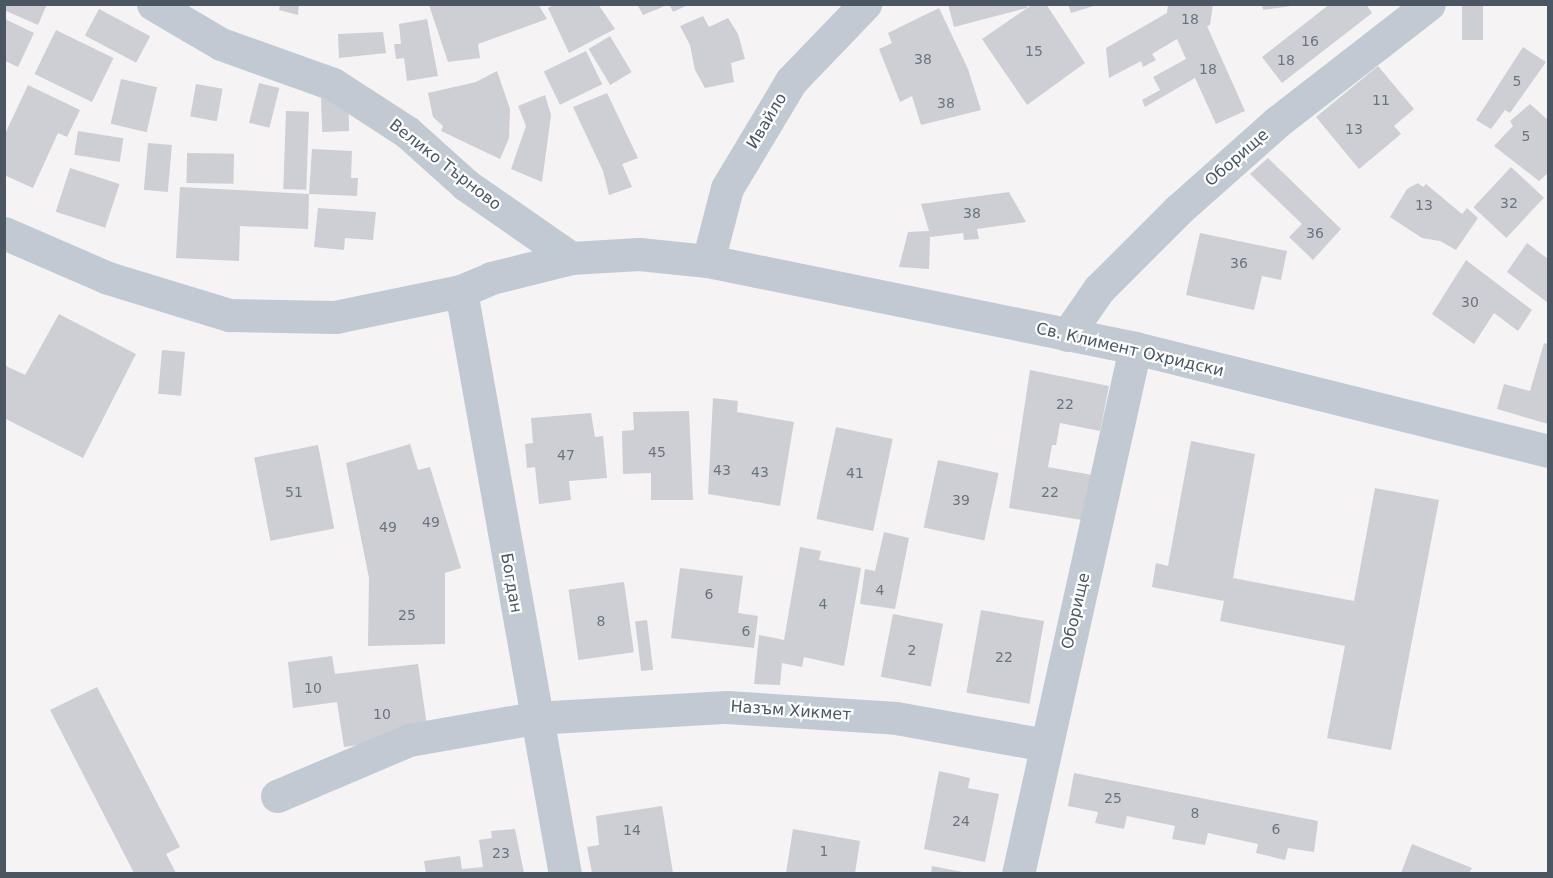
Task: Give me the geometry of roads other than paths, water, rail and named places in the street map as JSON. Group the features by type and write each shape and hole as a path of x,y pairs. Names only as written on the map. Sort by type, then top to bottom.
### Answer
{"street":[{"name":"Велико Търново","path":"153,4 221,44 333,84 407,132 466,185 571,258"},
{"name":"Ивайло","path":"708,261 727,188 791,81 865,4"},
{"name":"Оборище","path":"1067,335 1099,289 1178,210 1277,122 1429,4"},
{"name":"Св. Климент Охридски","path":"4,233 108,278 229,315 335,317 461,291 501,275 571,258 639,254 708,261 1135,348 1548,451"},
{"name":"Богдан","path":"461,291 534,718 565,873"},
{"name":"Оборище","path":"1018,873 1135,348"},
{"name":"Назъм Хикмет","path":"277,796 409,740 534,718 727,707 896,718 1046,745"}]}
